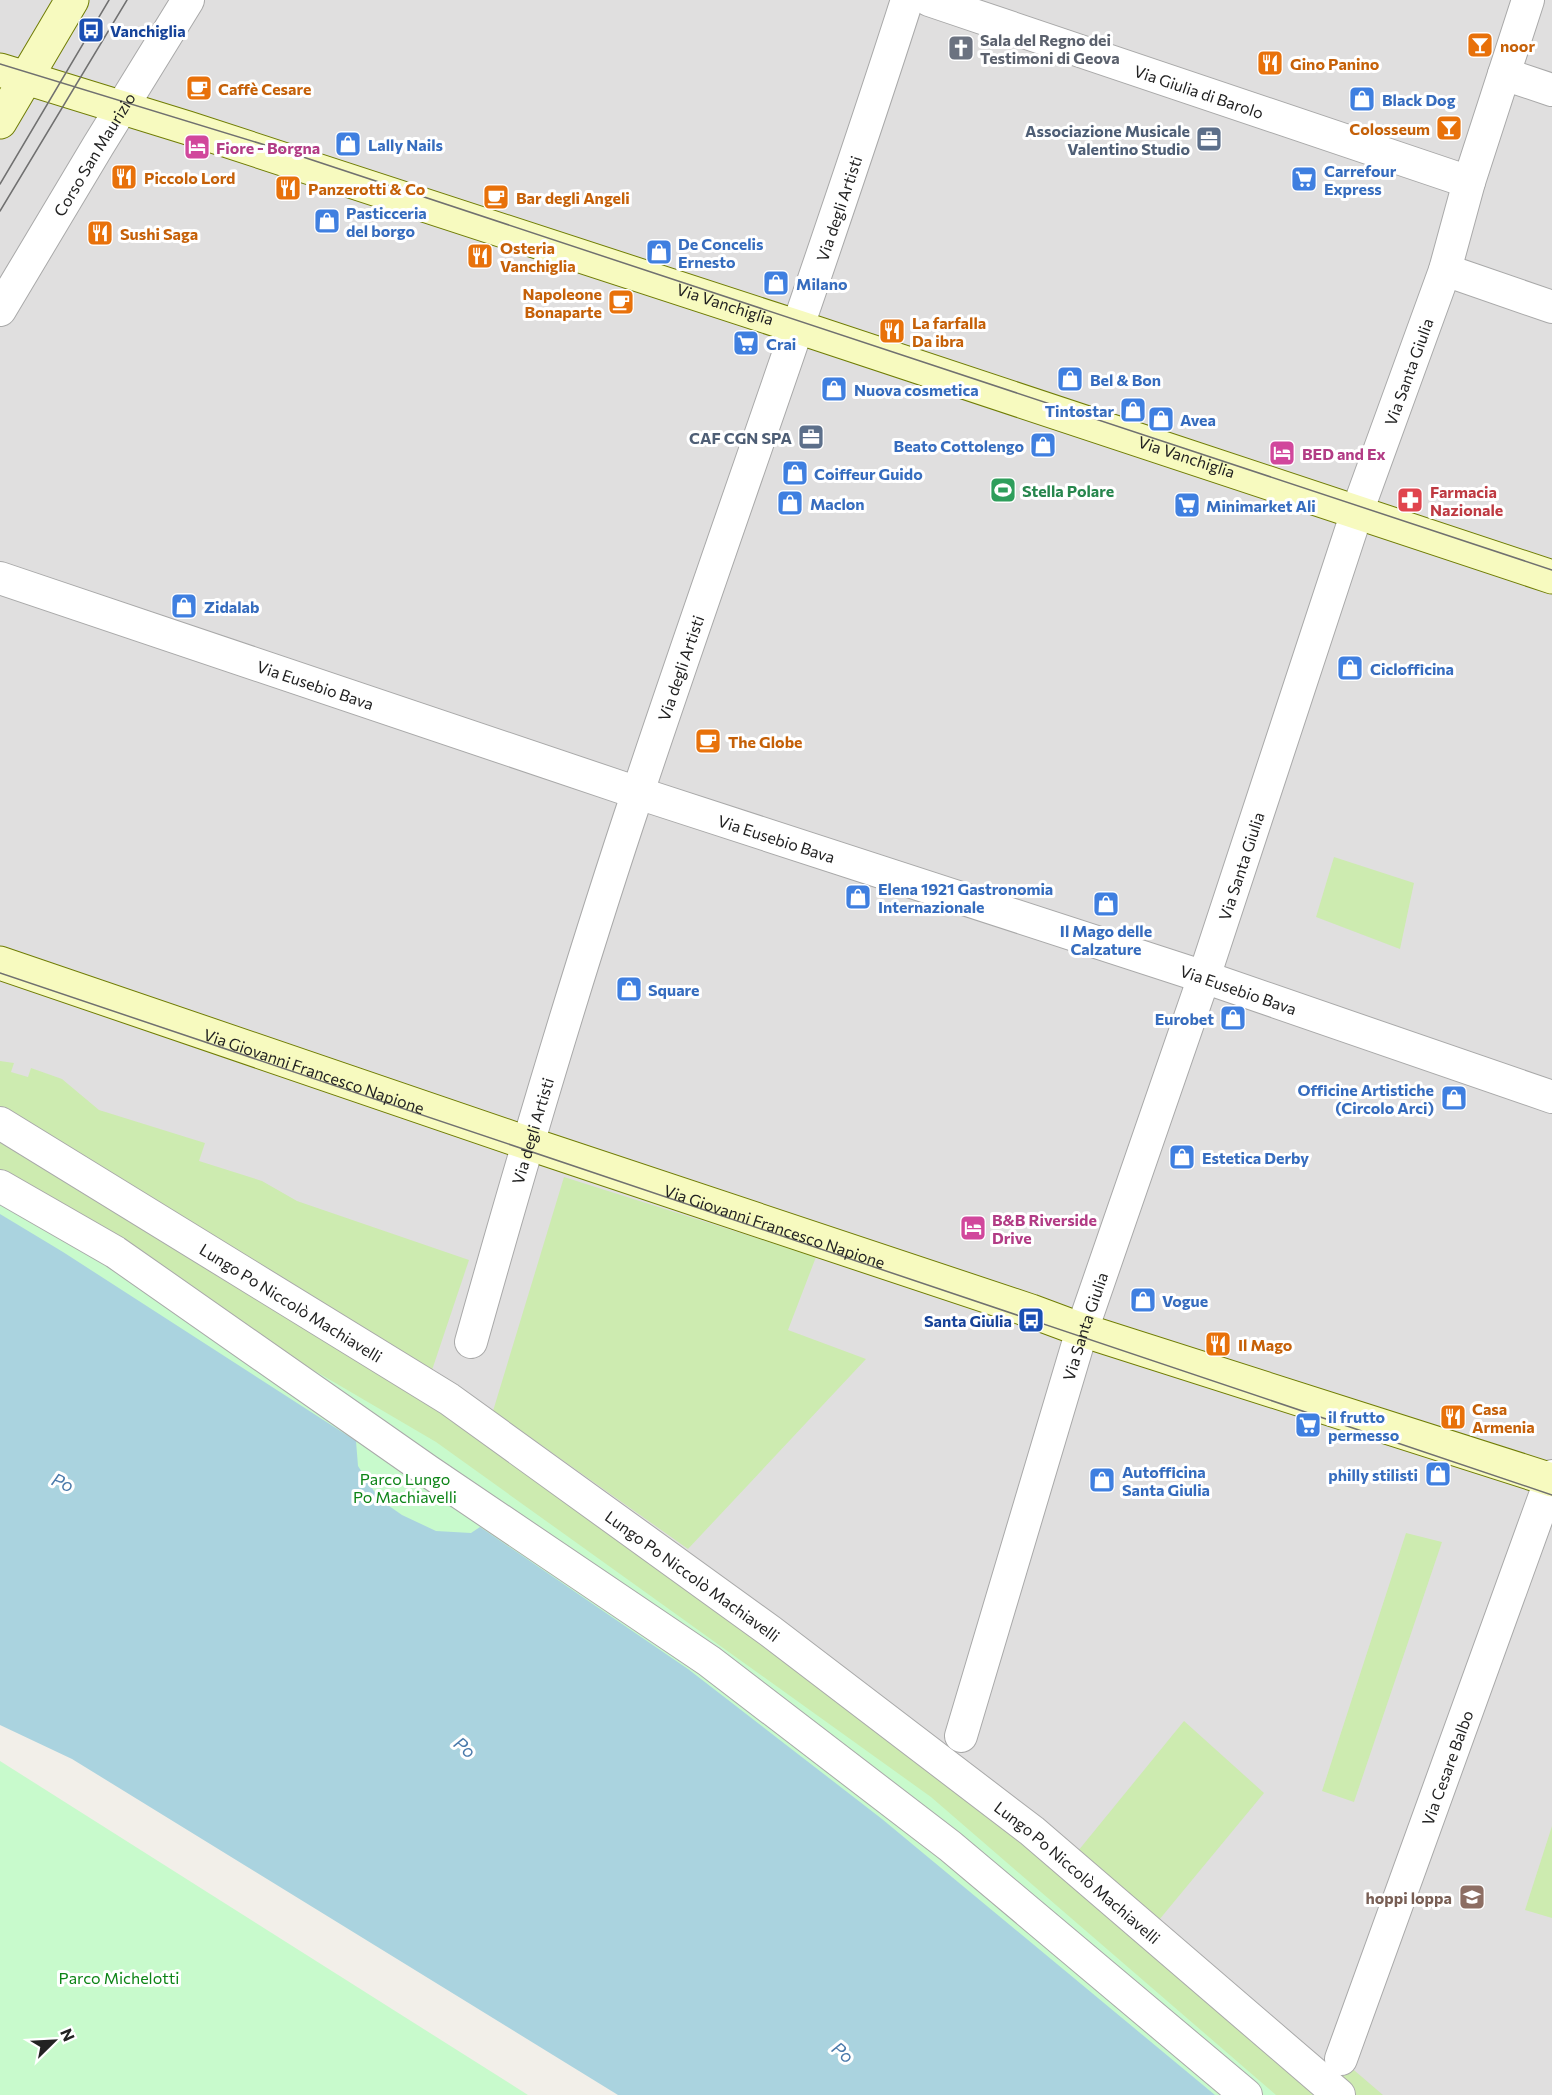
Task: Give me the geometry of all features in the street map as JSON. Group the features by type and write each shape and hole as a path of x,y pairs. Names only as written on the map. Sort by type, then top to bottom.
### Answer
{"street":[{"path":"0,122 13,74 72,0"},
{"name":"Corso San Maurizio","path":"0,310 188,0"},
{"name":"Via degli Artisti","path":"471,1342 527,1143 638,793 798,327 907,0"},
{"name":"Via Giulia di Barolo","path":"929,0 1469,182"},
{"name":"Via Santa Giulia","path":"961,1736 1082,1330 1204,977 1357,512 1445,270 1469,182 1528,0"},
{"name":"Via Vanchiglia","path":"13,74 122,107 798,327 1552,577"},
{"path":"1504,74 1552,90"},
{"path":"1445,270 1552,307"},
{"name":"Via Eusebio Bava","path":"0,578 638,793 1204,977 1552,1097"},
{"name":"Via Giovanni Francesco Napione","path":"0,963 1082,1330 1552,1478"},
{"name":"Lungo Po Niccolò Machiavelli","path":"0,1123 449,1399 760,1624 1032,1831 1339,2095"},
{"path":"0,1186 115,1252 428,1471 709,1661 950,1846 1246,2095"},
{"name":"Via Cesare Balbo","path":"1341,2059 1552,1478"}],"shaded area":[{"path":"0,0 1552,0 1552,2095 1346,2095 734,1586 191,1195 0,1088"}],"green space":[{"path":"1334,857 1414,883 1400,949 1316,917"},
{"path":"0,1061 14,1063 11,1072 28,1077 31,1068 62,1079 99,1110 205,1143 199,1161 262,1181 297,1201 469,1260 427,1385 770,1631 1339,2095 1246,2095 0,1186"},
{"path":"564,1177 816,1257 788,1330 866,1359 688,1549 493,1411"},
{"name":"Parco Lungo Po Machiavelli","path":"0,1186 436,1442 931,1797 1276,2095 1150,2095 423,1550 0,1258"},
{"path":"1406,1533 1442,1542 1354,1802 1322,1791"},
{"path":"1184,1721 1264,1793 1159,1920 1078,1851"},
{"name":"Parco Michelotti","path":"0,1761 528,2095 0,2095"},
{"path":"1552,1826 1552,1918 1525,1910"},
{"path":"1341,2059 1383,2095 1344,2095"}],"water":[{"name":"Po","path":"0,1214 63,1252 356,1441 358,1466 379,1499 402,1515 436,1531 471,1533 480,1527 688,1669 882,1819 1215,2095 618,2095 72,1759 0,1725"}],"tram line":[{"path":"0,184 109,0"},
{"path":"0,211 127,0"},
{"path":"0,64 288,152 1552,570"},
{"path":"0,973 1552,1495"}],"place":[{"name":"Vanchiglia","path":"91,30"},
{"name":"noor","path":"1480,45"},
{"name":"Sala del Regno dei Testimoni di Geova","path":"961,48"},
{"name":"Gino Panino","path":"1270,63"},
{"name":"Caffè Cesare","path":"199,88"},
{"name":"Black Dog","path":"1362,99"},
{"name":"Colosseum","path":"1449,128"},
{"name":"Associazione Musicale Valentino Studio","path":"1209,139"},
{"name":"Lally Nails","path":"348,144"},
{"name":"Fiore - Borgna","path":"197,147"},
{"name":"Piccolo Lord","path":"124,177"},
{"name":"Carrefour Express","path":"1304,179"},
{"name":"Panzerotti & Co","path":"288,188"},
{"name":"Bar degli Angeli","path":"496,197"},
{"name":"Pasticceria del borgo","path":"327,221"},
{"name":"Sushi Saga","path":"100,233"},
{"name":"De Concelis Ernesto","path":"659,252"},
{"name":"Osteria Vanchiglia","path":"480,256"},
{"name":"Milano","path":"776,283"},
{"name":"Napoleone Bonaparte","path":"621,302"},
{"name":"La farfalla Da ibra","path":"892,331"},
{"name":"Crai","path":"746,343"},
{"name":"Bel & Bon","path":"1070,379"},
{"name":"Nuova cosmetica","path":"834,389"},
{"name":"Tintostar","path":"1133,410"},
{"name":"Avea","path":"1161,419"},
{"name":"CAF CGN SPA","path":"811,437"},
{"name":"Beato Cottolengo","path":"1043,445"},
{"name":"BED and Ex","path":"1282,453"},
{"name":"Coiffeur Guido","path":"795,473"},
{"name":"Stella Polare","path":"1003,490"},
{"name":"Farmacia Nazionale","path":"1410,500"},
{"name":"Maclon","path":"790,503"},
{"name":"Minimarket Ali","path":"1187,505"},
{"name":"Zidalab","path":"184,606"},
{"name":"Ciclofficina","path":"1350,668"},
{"name":"The Globe","path":"708,741"},
{"name":"Elena 1921 Gastronomia Internazionale","path":"858,897"},
{"name":"Il Mago delle Calzature","path":"1106,904"},
{"name":"Square","path":"629,989"},
{"name":"Eurobet","path":"1233,1018"},
{"name":"Officine Artistiche (Circolo Arci)","path":"1454,1098"},
{"name":"Estetica Derby","path":"1182,1157"},
{"name":"B&B Riverside Drive","path":"973,1228"},
{"name":"Vogue","path":"1143,1300"},
{"name":"Santa Giulia","path":"1031,1320"},
{"name":"Il Mago","path":"1218,1344"},
{"name":"Casa Armenia","path":"1453,1417"},
{"name":"il frutto permesso","path":"1308,1425"},
{"name":"philly stilisti","path":"1438,1474"},
{"name":"Autofficina Santa Giulia","path":"1102,1480"},
{"name":"hoppi loppa","path":"1472,1897"}]}
